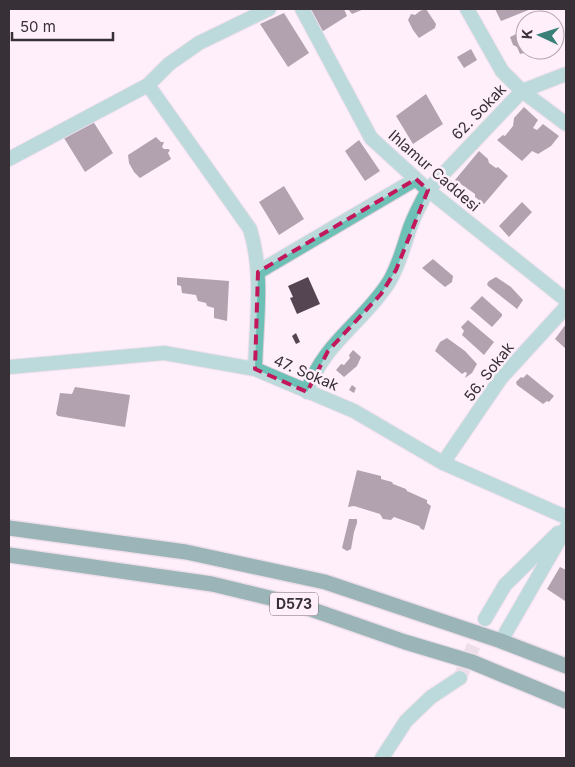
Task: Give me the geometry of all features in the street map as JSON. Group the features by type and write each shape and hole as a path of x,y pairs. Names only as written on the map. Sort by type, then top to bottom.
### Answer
{"highway":[{"name":"D573","path":"9,528 186,552 325,582 501,641 566,666"},
{"name":"D573","path":"9,555 212,584 299,605 405,642 472,662 566,701"}],"street":[{"path":"9,159 148,85 170,64 199,43 269,9"},
{"name":"Ihlamur Caddesi","path":"302,9 371,138 428,190 566,300"},
{"path":"467,9 502,71 522,91 566,124"},
{"name":"62. Sokak","path":"307,392 315,372 328,351 389,282 402,255 418,209 428,190 522,91 566,74"},
{"path":"148,85 250,229 256,249 258,272 255,369"},
{"path":"258,272 416,179"},
{"name":"56. Sokak","path":"443,463 501,378 566,307"},
{"name":"47. Sokak","path":"10,367 164,353 255,369 354,412 443,463 566,517"},
{"path":"485,619 505,585 566,524"},
{"path":"501,641 566,528"},
{"path":"382,758 406,721 431,697 460,678"}],"highlighted area":[{"path":"416,179 428,190 396,270 381,294 328,351 307,392 255,369 258,272"}],"building":[{"path":"306,9 344,9 347,16 320,33"},
{"path":"348,9 364,9 352,14"},
{"path":"426,9 436,24 435,28 419,38 408,20 411,14 415,15"},
{"path":"495,9 531,9 515,10 515,15 501,21"},
{"path":"284,13 309,53 288,67 260,24"},
{"path":"515,35 515,46 513,45 510,37"},
{"path":"471,49 477,60 464,68 457,57"},
{"path":"426,94 443,124 413,144 396,116"},
{"path":"524,107 538,120 533,128 537,130 543,124 559,136 551,146 538,154 532,151 522,161 497,140 503,135 505,136 513,126 514,118"},
{"path":"91,118 113,153 85,172 64,138"},
{"path":"156,137 161,142 164,142 162,147 164,149 170,150 168,153 171,159 140,178 129,163 128,155"},
{"path":"359,140 380,171 365,181 345,151"},
{"path":"479,151 488,159 489,163 496,168 498,167 508,176 484,204 475,197 475,194 455,180"},
{"path":"284,186 304,219 279,235 259,202"},
{"path":"522,202 532,212 509,237 499,226"},
{"path":"433,259 453,276 452,282 445,287 422,268"},
{"path":"177,277 229,281 227,321 214,318 214,308 198,301 196,295 182,293 181,286 177,285"},
{"path":"308,277 320,304 297,314 290,298 293,297 288,286"},
{"path":"496,277 511,287 523,300 517,309 488,286 489,281"},
{"path":"482,296 502,314 492,327 470,308"},
{"path":"468,320 494,342 484,355 462,335 464,331 461,327"},
{"path":"566,324 566,349 555,339"},
{"path":"296,333 300,342 296,344 292,336"},
{"path":"447,338 465,351 477,364 472,373 465,378 467,373 462,374 435,351 440,342"},
{"path":"353,350 361,357 357,366 344,377 336,370 350,358 349,355"},
{"path":"527,374 554,396 549,402 547,401 543,404 517,385 516,382"},
{"path":"352,385 356,388 354,393 349,390"},
{"path":"75,387 130,395 125,427 58,416 56,414 60,393 72,394"},
{"path":"357,470 381,476 381,479 392,482 427,500 427,503 431,506 424,530 419,526 394,517 391,520 383,519 380,514 354,506 348,507"},
{"path":"349,519 357,519 357,523 351,549 347,551 342,548"},
{"path":"560,567 566,570 565,601 547,589"}],"tunnel":[{"path":"460,678 485,619"}]}
